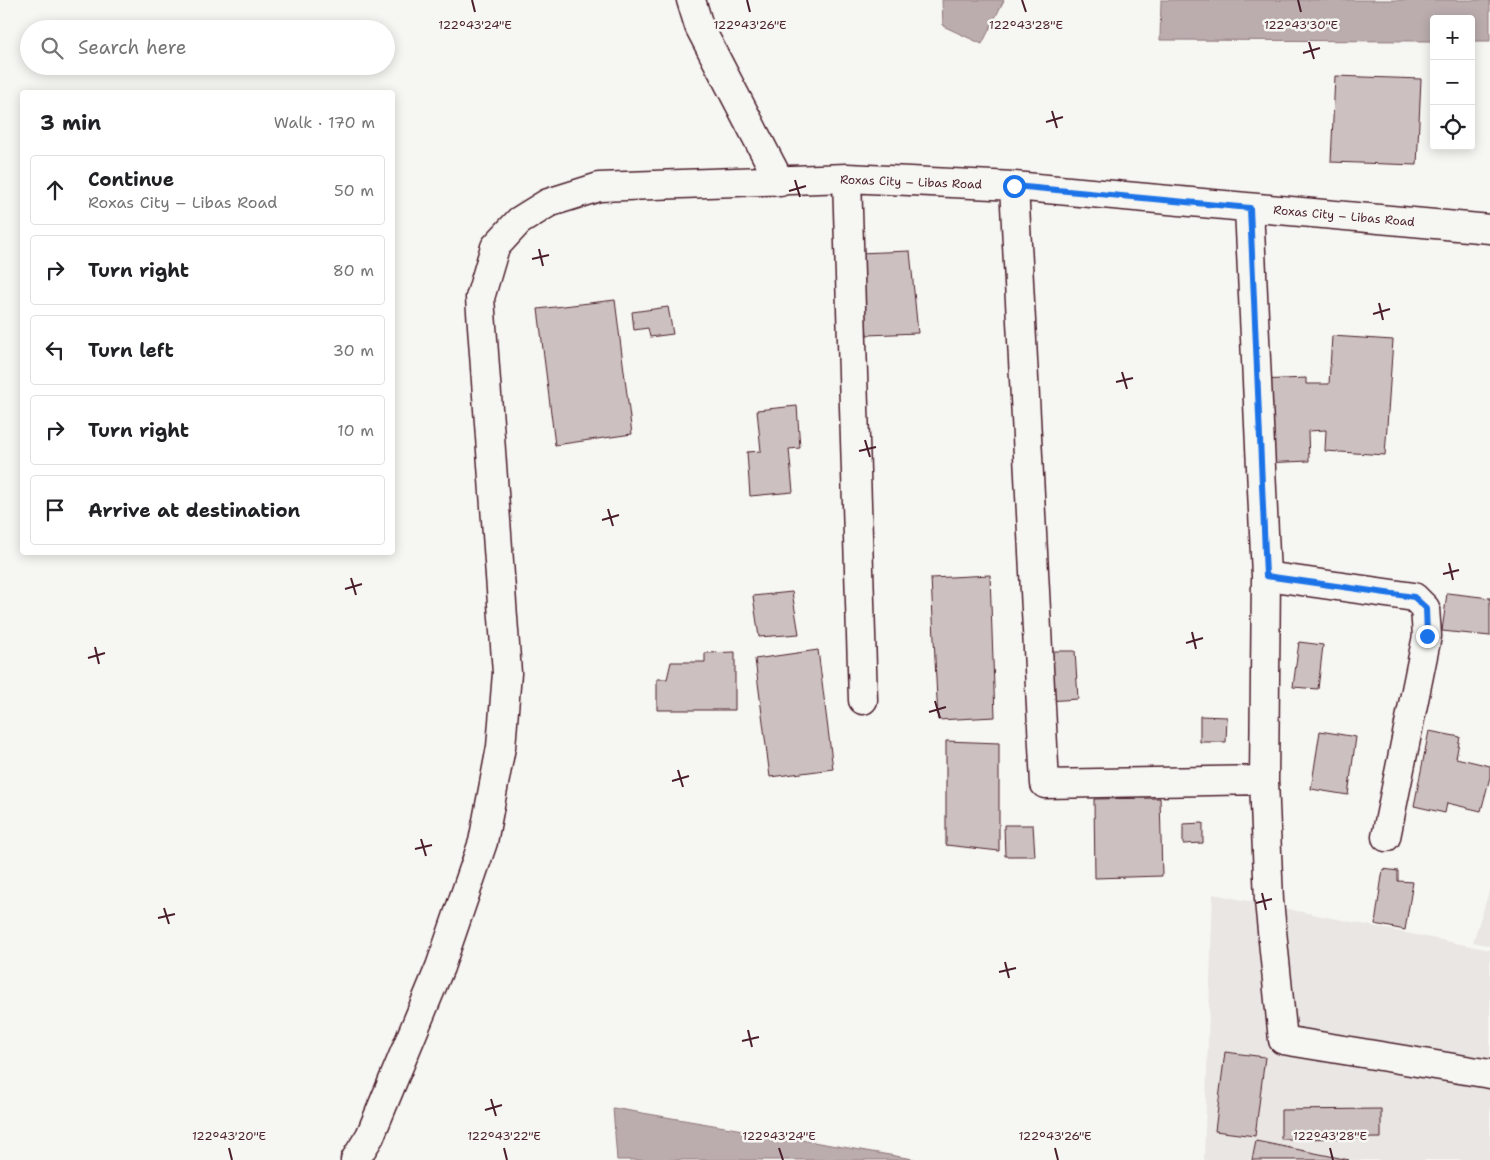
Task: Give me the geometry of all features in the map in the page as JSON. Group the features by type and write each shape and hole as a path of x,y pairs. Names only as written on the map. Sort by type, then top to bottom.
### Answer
{"street":[{"path":"691,0 698,26 780,182"},
{"path":"847,178 863,700"},
{"name":"Roxas City – Libas Road","path":"355,1160 370,1136 440,967 483,842 501,747 507,673 480,298 495,246 520,221 548,203 599,187 780,182 847,178 1014,186 1490,229"},
{"path":"1014,186 1045,784 1264,780"},
{"path":"1250,208 1266,576 1264,780 1269,901 1283,1040 1490,1074"},
{"path":"1266,576 1414,597 1426,608 1427,636 1386,837"}],"shaded area":[{"path":"942,0 1004,0 982,44 943,26"},
{"path":"1161,0 1490,0 1490,41 1475,41 1475,15 1430,15 1430,41 1160,40"},
{"path":"1490,889 1490,946 1473,942"},
{"path":"1213,894 1490,950 1490,1160 1204,1160"},
{"path":"613,1108 919,1160 617,1160"}],"building":[{"path":"1335,76 1421,79 1417,165 1331,162"},
{"path":"910,251 918,333 867,335 858,253"},
{"path":"615,300 632,434 555,445 538,309"},
{"path":"668,307 673,334 650,337 648,328 634,330 632,312"},
{"path":"1332,336 1393,340 1385,455 1325,451 1326,430 1308,431 1309,461 1263,463 1260,380 1306,378 1306,384 1329,384"},
{"path":"797,406 800,448 789,449 793,492 750,496 747,452 761,451 757,410"},
{"path":"990,575 995,717 938,720 931,578"},
{"path":"792,592 799,634 759,637 753,596"},
{"path":"1447,593 1490,598 1490,636 1442,631"},
{"path":"1299,642 1323,645 1318,689 1293,687"},
{"path":"818,650 833,769 770,777 755,659"},
{"path":"1044,651 1075,651 1078,699 1047,701"},
{"path":"735,652 735,710 657,710 657,679 667,679 671,662 705,662 705,653"},
{"path":"1200,716 1227,717 1226,742 1200,742"},
{"path":"1320,731 1356,737 1348,795 1311,789"},
{"path":"1429,731 1460,737 1456,758 1490,766 1490,777 1481,811 1447,803 1445,813 1414,806"},
{"path":"946,741 999,743 999,851 946,845"},
{"path":"1160,798 1162,876 1095,878 1094,799"},
{"path":"1203,823 1203,843 1183,844 1183,824"},
{"path":"1004,825 1033,825 1035,856 1005,856"},
{"path":"1383,869 1398,871 1398,881 1413,882 1405,930 1375,924"},
{"path":"1225,1052 1265,1057 1255,1136 1215,1131"},
{"path":"1381,1109 1381,1138 1281,1139 1281,1110"},
{"path":"1256,1141 1349,1160 1252,1160"}],"route":[{"path":"1014,186 1250,208 1266,576 1414,597 1426,608 1427,636"}]}
